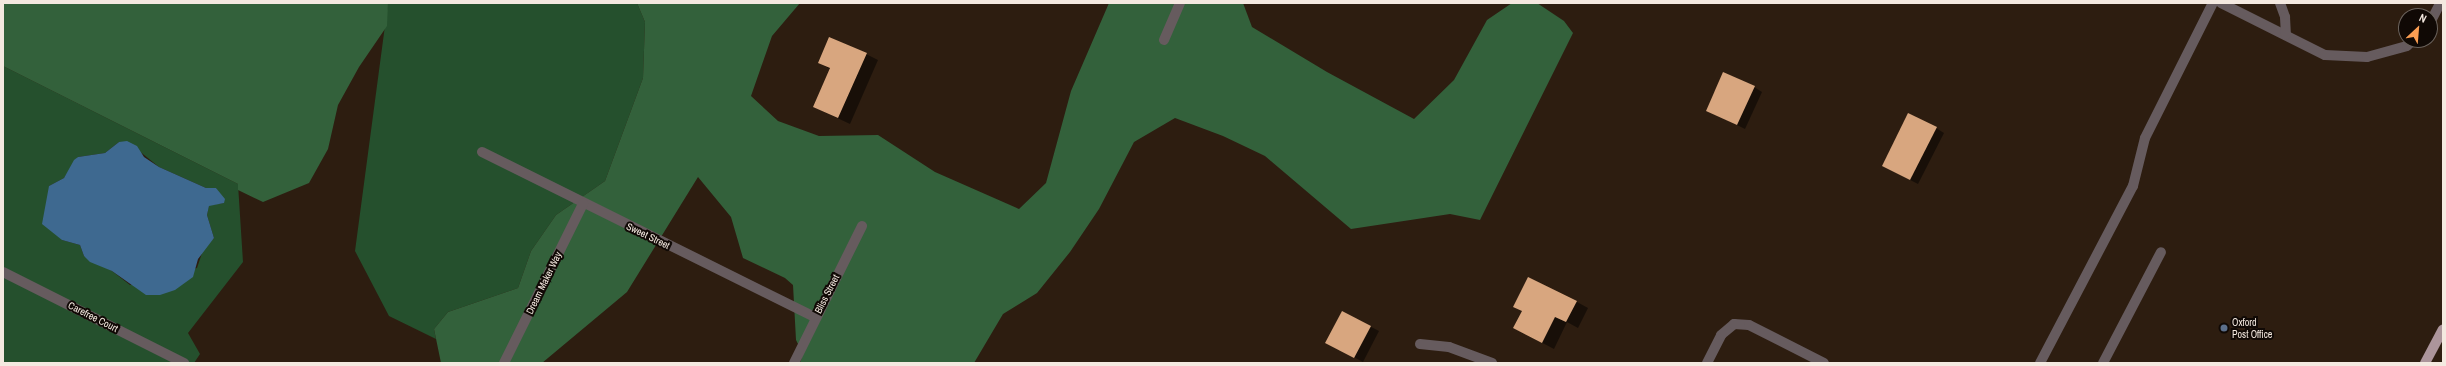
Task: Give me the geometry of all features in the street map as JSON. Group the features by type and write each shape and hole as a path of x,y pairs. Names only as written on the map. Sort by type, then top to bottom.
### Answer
{"main road":[{"path":"2425,363 2443,329"}],"street":[{"path":"1164,40 1180,3"},
{"path":"2040,363 2133,186 2145,138 2213,3"},
{"path":"2221,3 2325,55 2367,57 2400,48"},
{"path":"2280,3 2285,17 2286,35"},
{"name":"Sweet Street","path":"482,152 583,204 816,318"},
{"name":"Dream Maker Way","path":"504,363 583,204"},
{"name":"Bliss Street","path":"794,363 862,226"},
{"path":"2103,363 2161,252"},
{"name":"Carefree Court","path":"3,272 184,363"},
{"path":"1707,363 1721,335 1734,324 1749,325 1824,363"},
{"path":"1420,344 1449,347 1492,363"}],"green space":[{"path":"3,3 388,3 387,26 359,67 338,105 328,149 309,183 263,202 238,190 238,184 3,66"},
{"path":"388,3 637,3 645,22 643,78 605,181 556,215 531,251 518,288 448,312 434,329 436,339 389,316 355,251"},
{"path":"637,3 800,3 772,36 751,96 778,121 819,136 878,135 935,172 1019,209 1046,183 1071,91 1109,3 1243,3 1252,27 1327,72 1414,119 1454,80 1487,20 1512,3 1537,3 1564,21 1573,33 1480,220 1450,214 1351,229 1265,156 1223,136 1175,118 1134,142 1099,209 1070,252 1037,293 1003,314 974,363 800,363 803,354 796,340 793,285 785,278 743,258 731,217 698,177 627,292 542,363 441,363 434,329 448,312 518,288 531,251 556,215 605,181 643,78 645,22"},
{"path":"3,66 238,184 243,262 188,333 200,354 194,363 3,363","holes":["119,142 138,150 159,167 206,188 216,188 224,203 209,205 207,215 214,238 203,250 197,268 130,285 112,271 84,256 80,245 62,240 49,186 64,178 78,157 105,153"]}],"water":[{"path":"127,141 137,146 144,157 159,167 206,188 216,188 225,199 224,203 209,206 207,215 214,238 198,259 193,277 175,290 160,295 146,295 112,271 90,262 84,256 80,245 62,240 42,224 49,186 64,178 74,160 78,157 105,153 119,142"}],"building":[{"path":"829,37 867,53 838,118 813,107 830,68 818,63"},
{"path":"1723,72 1755,86 1737,125 1706,111"},
{"path":"1908,113 1937,127 1910,180 1882,166"},
{"path":"1528,277 1577,301 1566,322 1555,317 1542,343 1513,328 1522,311 1513,307"},
{"path":"1342,311 1371,326 1354,358 1325,343"}],"place":[{"name":"Oxford Post Office","path":"2224,328"}]}
